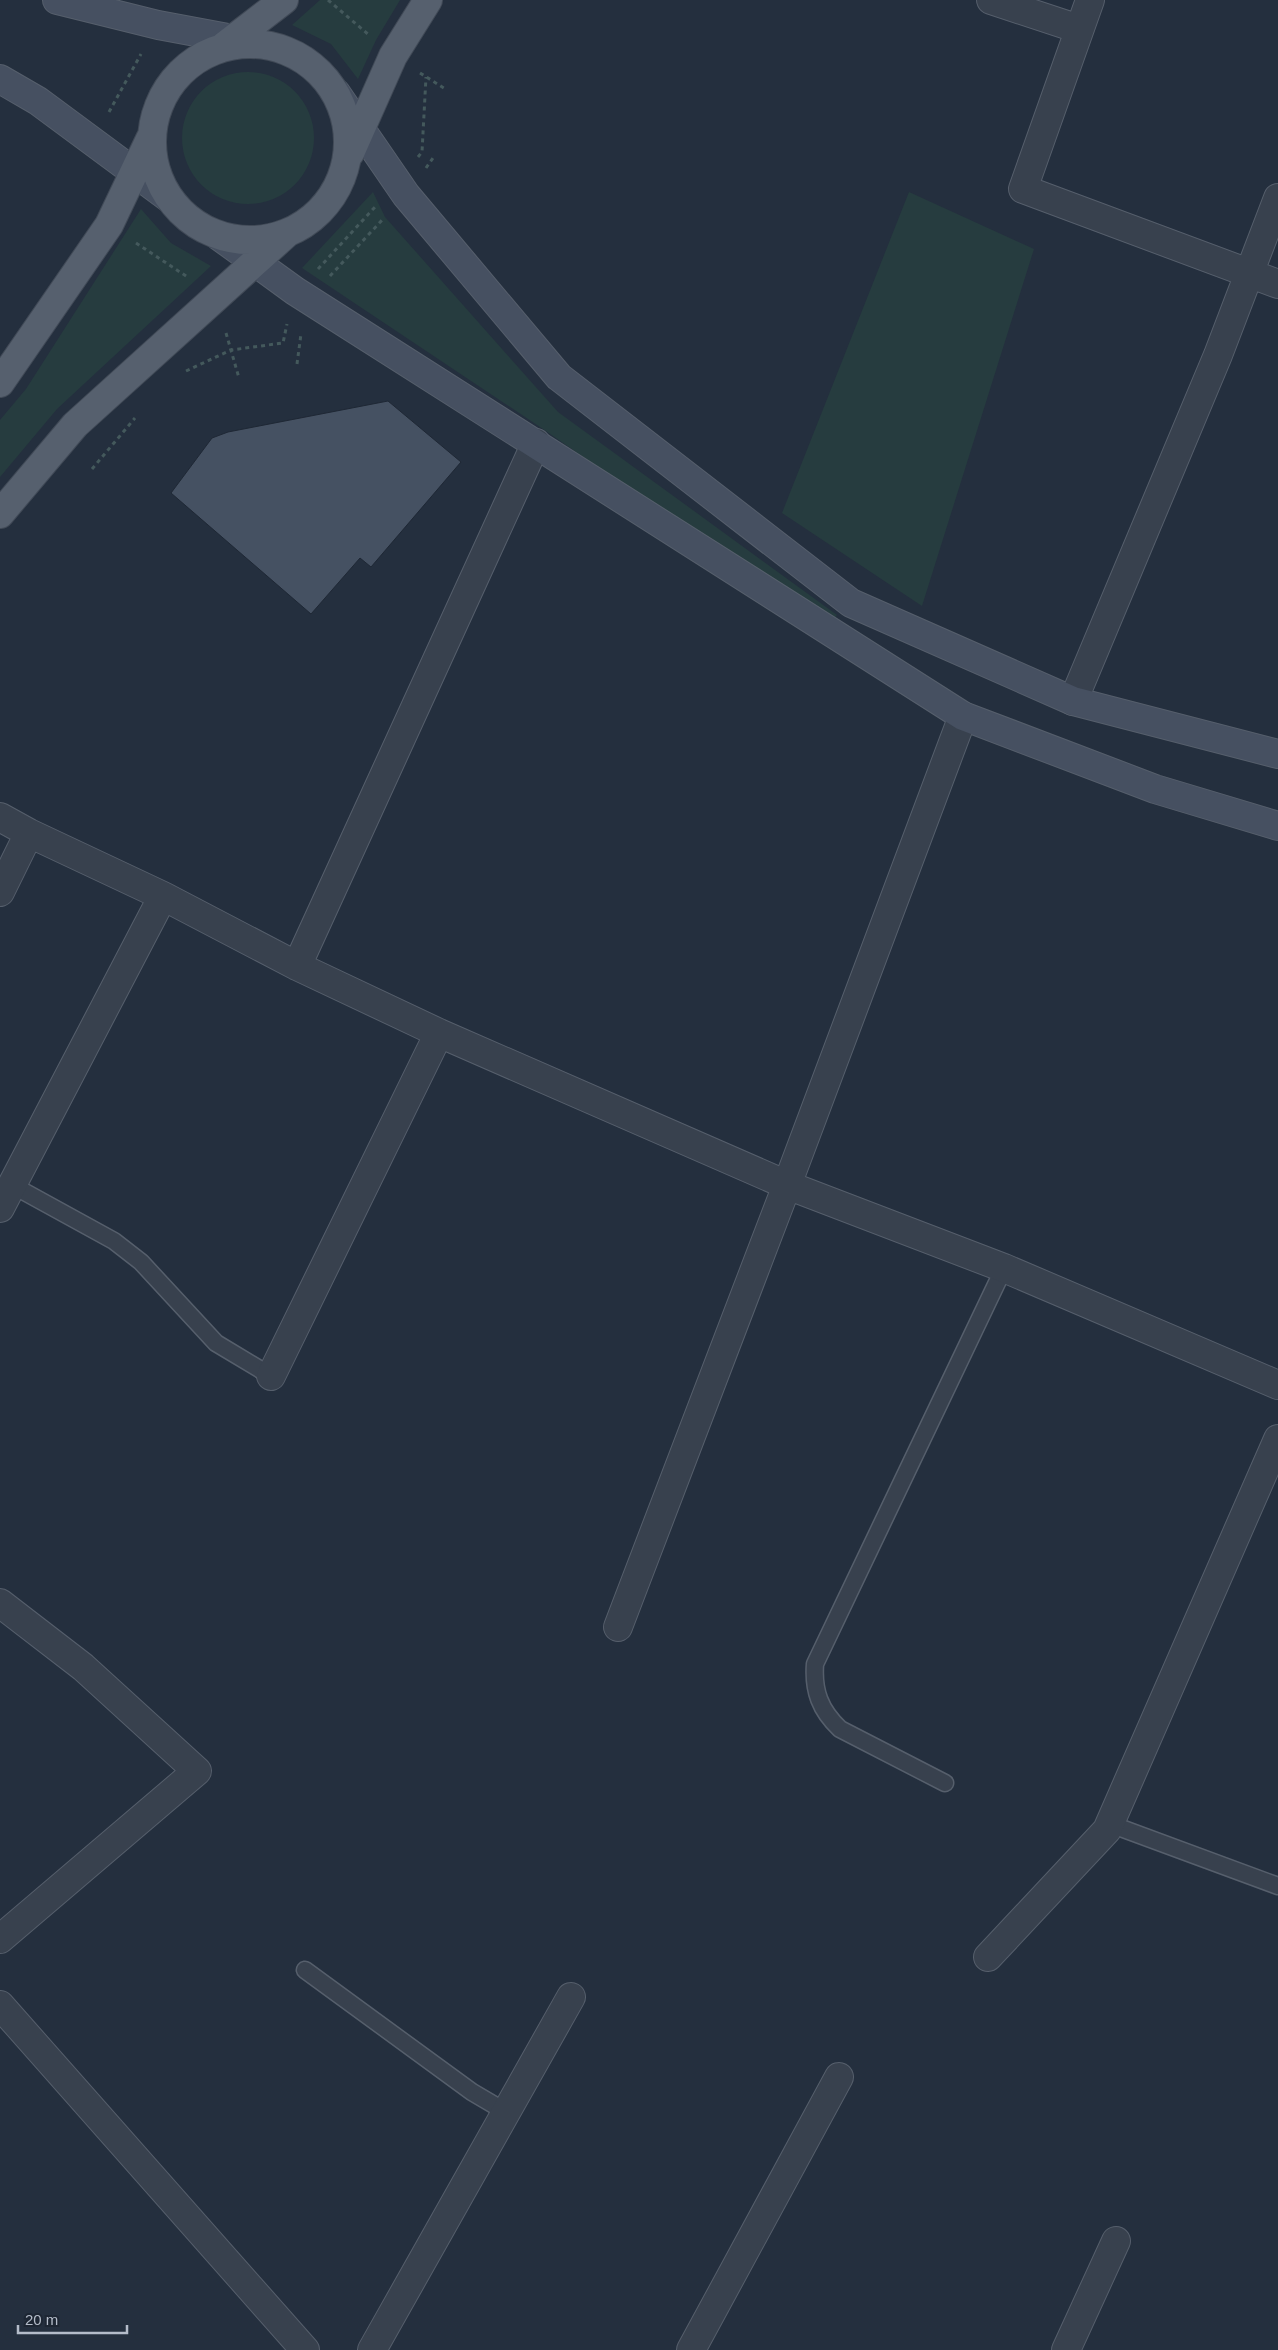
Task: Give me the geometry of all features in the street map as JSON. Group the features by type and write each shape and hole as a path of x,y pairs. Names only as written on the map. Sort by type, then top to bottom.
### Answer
{"main road":[{"path":"0,383 109,225 150,139 156,107 172,80 195,59 237,42 284,0"},
{"path":"0,514 75,425 286,234 314,217 336,191 347,159 394,56 428,0"},
{"path":"237,42 286,49 315,67 336,94 348,126 347,159"},
{"path":"150,139 154,170 169,198 191,221 219,236 252,241 286,234"}],"street":[{"path":"57,0 158,26 237,42"},
{"path":"991,0 1079,29"},
{"path":"1090,0 1023,189 1278,284"},
{"path":"0,79 38,101 88,140 169,198"},
{"path":"336,94 362,128 406,195 559,377 852,603 1074,701 1278,754"},
{"path":"1074,701 1218,355 1278,198"},
{"path":"219,236 307,297 963,716 1155,789 1278,826"},
{"path":"297,966 536,443"},
{"path":"618,1627 787,1185 963,716"},
{"path":"0,816 28,833 163,896 297,966 439,1033 787,1185 1004,1268 1278,1385"},
{"path":"0,892 28,833"},
{"path":"6,1197 163,896"},
{"path":"271,1376 439,1033"},
{"path":"988,1957 1107,1830 1278,1439"},
{"path":"0,1603 83,1667 197,1771 2,1933"},
{"path":"372,2350 571,1997"},
{"path":"0,2005 305,2350"},
{"path":"691,2350 839,2077"},
{"path":"1066,2350 1116,2241"}],"lane":[{"path":"6,1197 114,1241 141,1262 216,1343 271,1376"},
{"path":"945,1784 840,1729 829,1719 816,1694 815,1664 1004,1268"},
{"path":"1110,1824 1278,1886"},
{"path":"306,1970 472,2092 506,2112"}],"path":[{"path":"88,140 105,120 158,26"},
{"path":"297,364 307,297 324,283 406,195 433,158"},
{"path":"109,225 216,296 239,378"}],"green space":[{"path":"320,0 400,0 376,40 358,79 331,44 292,25"},
{"path":"248,72 273,77 284,83 294,92 303,102 309,113 314,138 309,163 303,174 294,184 284,193 273,199 248,204 223,199 212,193 202,184 193,174 187,163 182,138 187,113 193,102 202,92 212,83 223,77"},
{"path":"373,192 385,217 558,412 837,615 828,627 543,429 302,268"},
{"path":"909,192 1034,249 922,606 782,513"},
{"path":"141,209 171,243 211,266 57,409 0,477 0,420 26,389"}],"building":[{"path":"388,401 461,462 371,567 360,558 311,614 171,493 212,438 228,432"}]}
